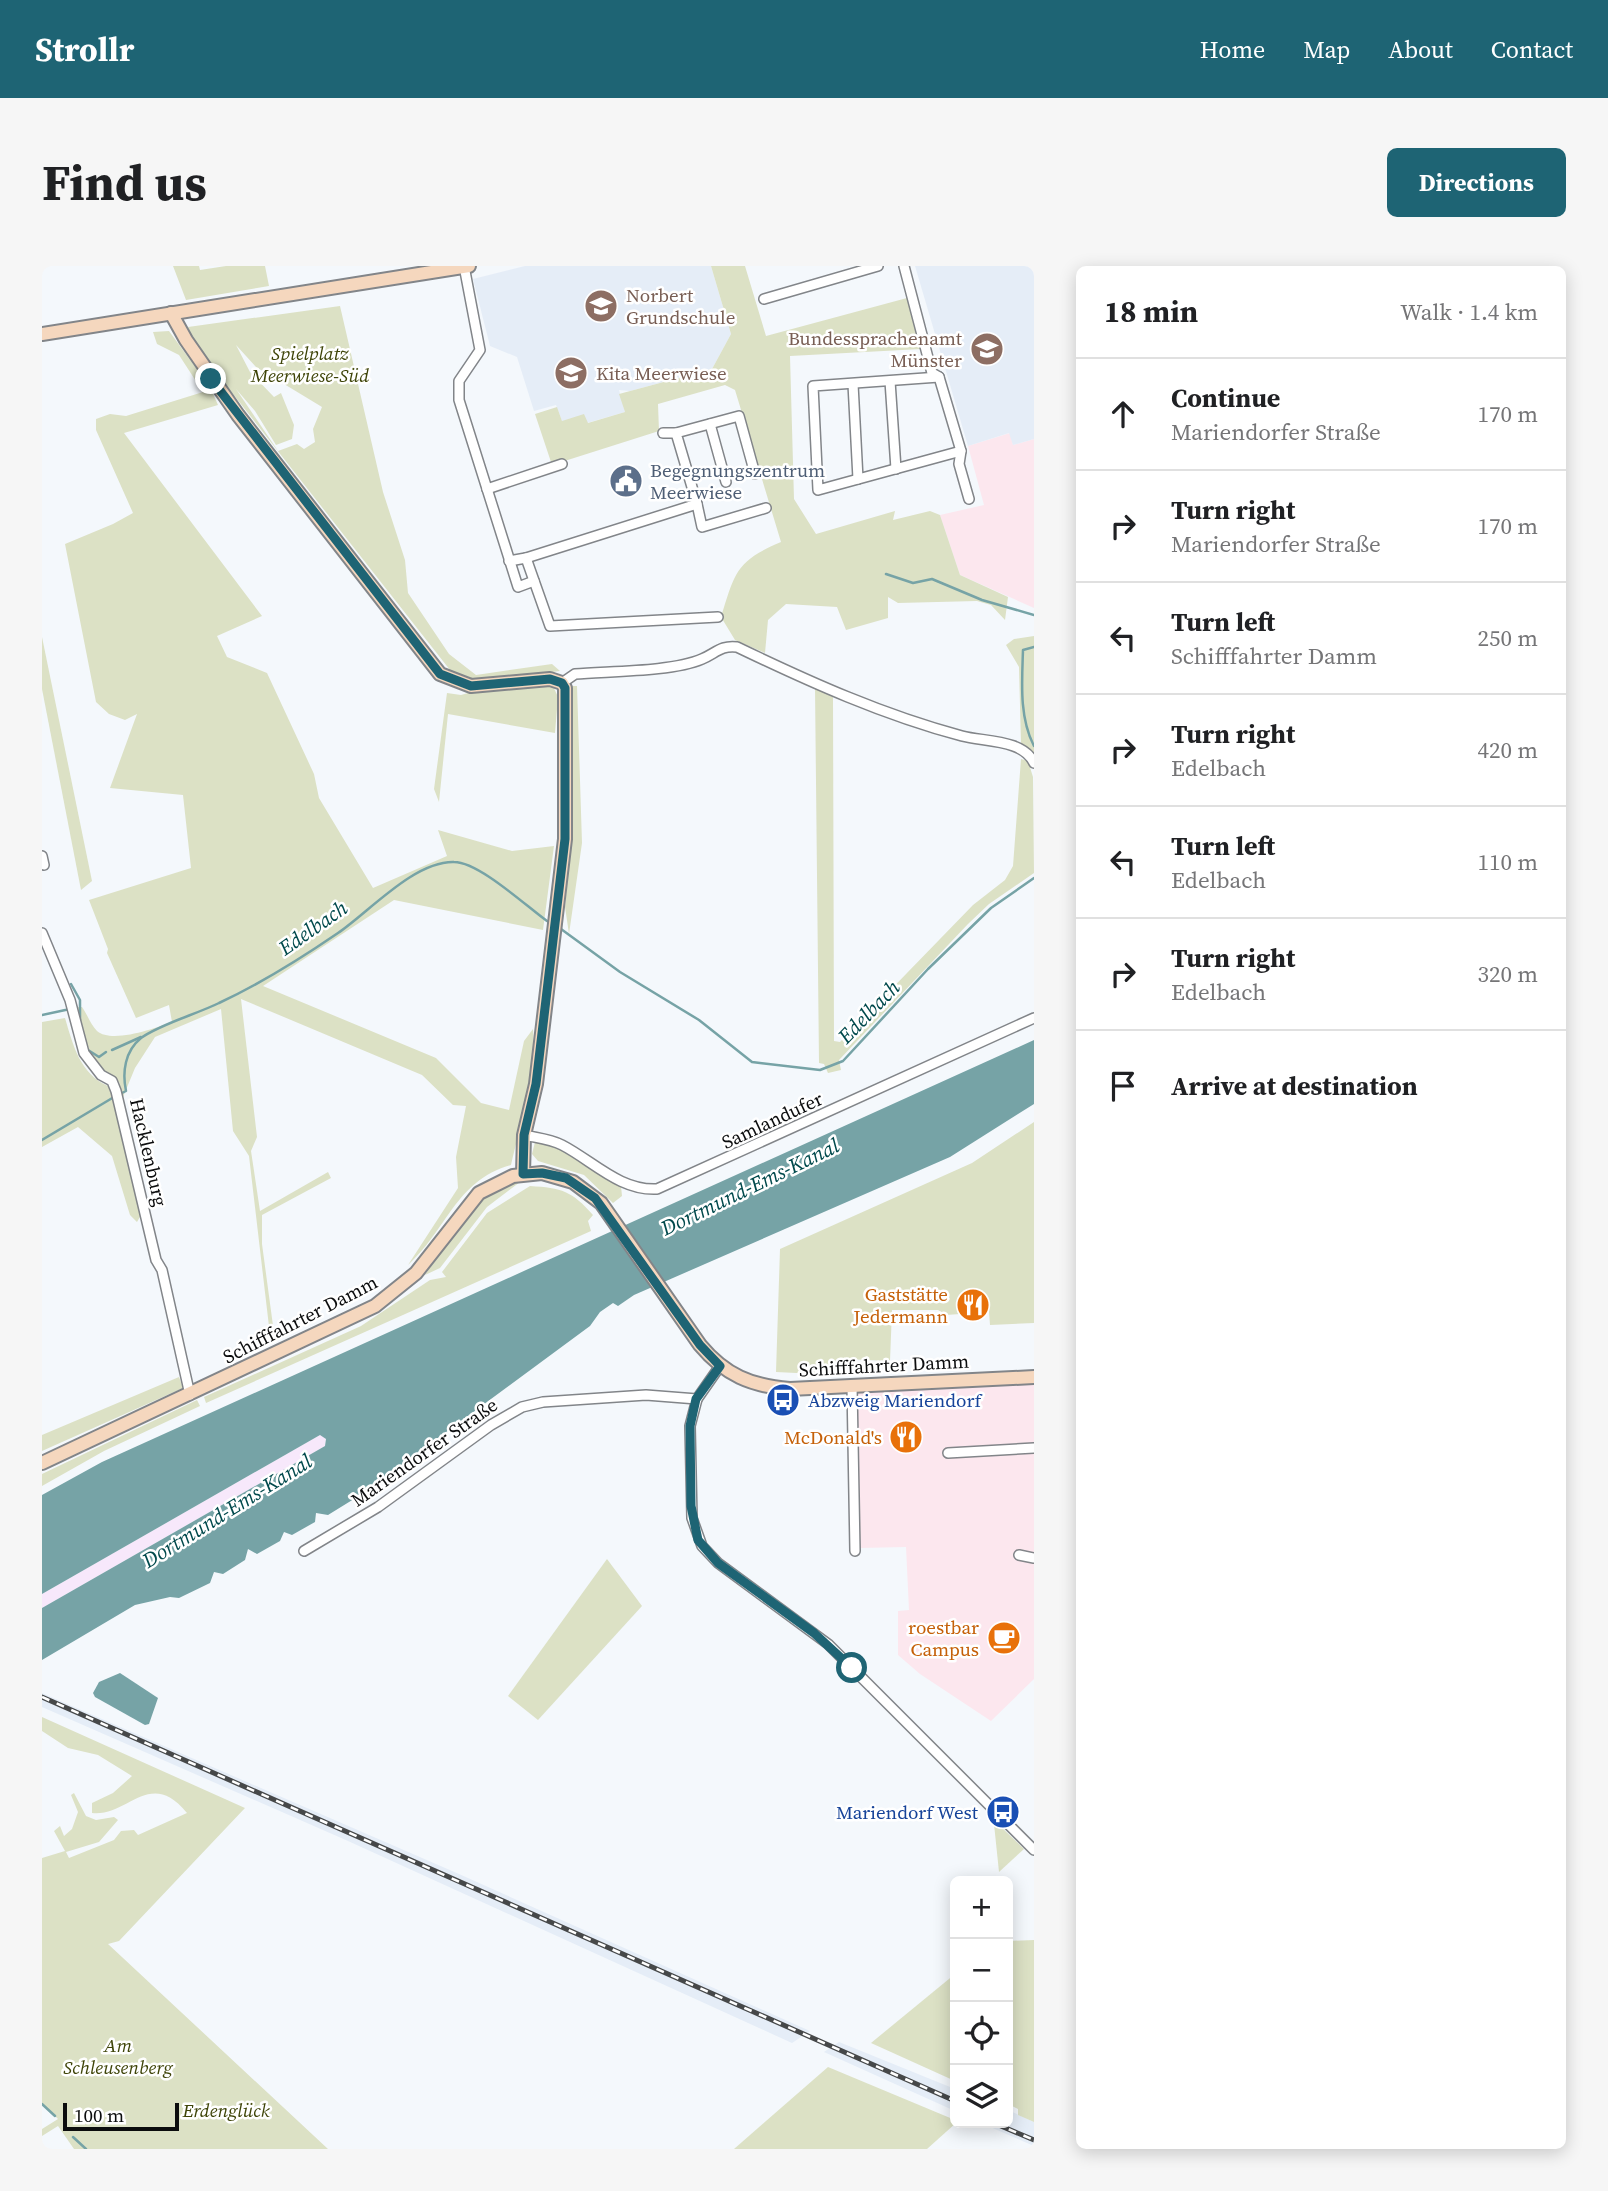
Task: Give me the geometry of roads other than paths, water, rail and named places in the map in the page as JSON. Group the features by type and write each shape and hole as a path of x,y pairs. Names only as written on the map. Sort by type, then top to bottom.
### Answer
{"street":[{"path":"464,266 480,350 459,381 458,400 518,587 534,581"},
{"path":"42,334 469,266"},
{"path":"764,299 878,266"},
{"path":"904,266 932,373 939,377 961,452 959,464 969,499"},
{"path":"171,313 186,340 238,415 440,674 471,686 550,679 562,683"},
{"path":"939,377 813,387 818,490 961,452"},
{"path":"890,381 896,469"},
{"path":"853,384 858,479"},
{"path":"663,433 676,433 739,416 755,474"},
{"path":"710,424 726,482"},
{"path":"676,433 702,527 766,508"},
{"path":"486,489 562,464"},
{"path":"509,561 697,504"},
{"path":"526,558 550,625 718,617"},
{"path":"562,683 575,674 682,665 704,658 727,646 737,647 862,704 962,736 1014,746 1030,754 1034,762"},
{"path":"523,1174 524,1135 536,1084 565,839 566,695 562,683"},
{"name":"Hacklenburg","path":"42,933 69,1000 84,1053 101,1075 112,1081 116,1091 156,1260 162,1270 190,1395"},
{"name":"Samlandufer","path":"524,1135 561,1144 623,1183 644,1190 657,1189 1034,1018"},
{"name":"Schifffahrter Damm","path":"42,1463 355,1317 388,1297 425,1263 479,1193 503,1180 523,1174 551,1174 573,1182 595,1198 700,1345 720,1366 737,1378 772,1388 1034,1377"},
{"path":"720,1366 696,1399 690,1426 694,1526 702,1546 718,1563 828,1644 1034,1850"},
{"path":"852,1386 855,1551"},
{"name":"Mariendorfer Straße","path":"304,1551 378,1507 491,1425 522,1407 543,1402 646,1395 696,1399"},
{"path":"948,1453 1034,1448"},
{"path":"1019,1555 1034,1557"}],"water":[{"name":"Dortmund-Ems-Kanal","path":"1034,1040 1034,1104 950,1157 634,1295 618,1306 613,1303 600,1312 590,1326 362,1494 328,1515 316,1513 315,1522 292,1535 284,1532 280,1541 257,1554 248,1549 245,1560 223,1574 214,1572 210,1583 179,1598 170,1597 135,1605 42,1660 42,1608 325,1446 326,1439 320,1435 42,1594 42,1495 102,1462"},
{"path":"120,1673 158,1698 149,1724 145,1725 95,1697 93,1693 99,1682"}],"waterway":[{"path":"886,574 913,583 932,579 982,600 1034,615"},
{"name":"Edelbach","path":"1034,647 1023,650 1022,687 1026,723 1034,746"},
{"name":"Edelbach","path":"122,1093 126,1091 124,1077 128,1055 141,1038 158,1028 234,996 280,971 338,933 393,889 423,870 439,864 464,864 489,877 547,921"},
{"name":"Edelbach","path":"561,929 620,972 699,1020 752,1062 820,1070 843,1061 928,969 991,908 1034,878"},
{"path":"71,984 80,1000 80,1020"},
{"path":"42,1015 70,1009"},
{"path":"112,1050 141,1037"},
{"path":"88,1050 99,1057 106,1052"},
{"name":"Edelbach","path":"42,1140 114,1097"},
{"path":"42,2104 55,2116"},
{"path":"73,2137 86,2149"}],"railway":[{"path":"42,1697 950,2099"},
{"path":"1006,2128 1034,2140"}],"place":[{"name":"Norbert Grundschule","path":"601,306"},
{"name":"Bundessprachenamt Münster","path":"987,349"},
{"name":"Kita Meerwiese","path":"571,373"},
{"name":"Begegnungszentrum Meerwiese","path":"626,481"},
{"name":"Gaststätte Jedermann","path":"973,1305"},
{"name":"Abzweig Mariendorf","path":"783,1400"},
{"name":"McDonald's","path":"906,1437"},
{"name":"roestbar Campus","path":"1004,1638"},
{"name":"Mariendorf West","path":"1003,1812"}],"park label":[{"name":"Spielplatz Meerwiese-Süd","path":"310,364"},
{"name":"Am Schleusenberg","path":"118,2056"},
{"name":"Erdenglück","path":"226,2110"}]}
